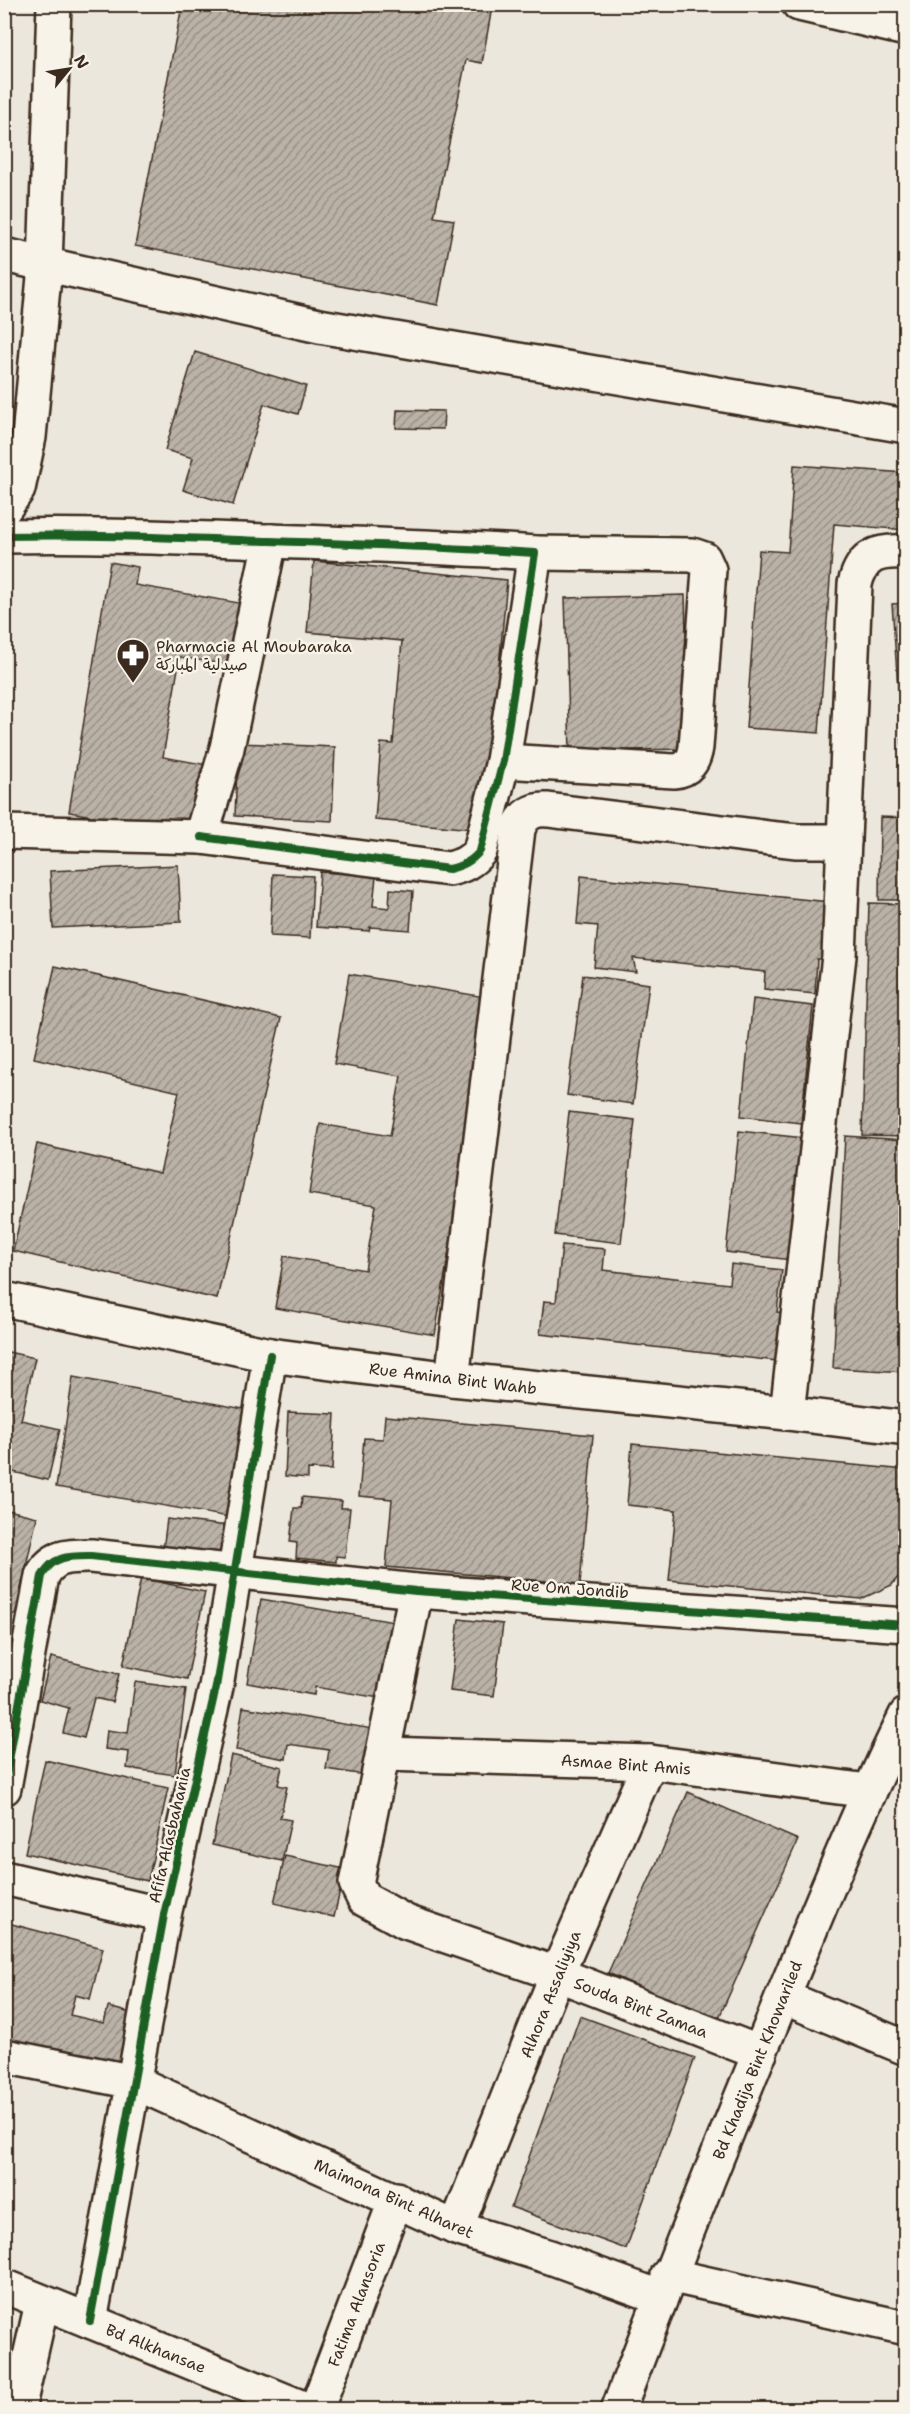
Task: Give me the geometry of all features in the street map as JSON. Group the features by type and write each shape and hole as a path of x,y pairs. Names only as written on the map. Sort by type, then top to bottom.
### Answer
{"street":[{"path":"4,509 18,489 29,437 45,266 54,4"},
{"path":"799,4 906,29"},
{"path":"4,255 319,326 906,426"},
{"path":"4,536 53,535 444,546 535,553 692,555 704,559 709,570 696,747 690,764 682,771 674,771 503,761"},
{"path":"201,837 227,748 270,541"},
{"path":"787,1413 839,956 855,584 858,572 872,555 884,552 906,552"},
{"path":"4,832 201,837 449,869 473,859 480,851 503,761 535,553"},
{"path":"452,1379 518,829 525,816 531,811 548,810 778,839 844,841"},
{"name":"Rue Amina Bint Wahb","path":"4,1299 270,1355 452,1379 787,1413 906,1428"},
{"name":"Afifa Alasbahania","path":"90,2321 164,1915 216,1687 270,1355"},
{"name":"Rue Om Jondib","path":"4,1788 42,1576 47,1566 57,1558 91,1556 416,1591 906,1625"},
{"path":"384,1754 416,1591"},
{"name":"Bd Khadija Bint Khowariled","path":"618,2409 664,2286 759,2053 868,1791 906,1715"},
{"name":"Asmae Bint Amis","path":"384,1754 650,1762 868,1791"},
{"name":"Souda Bint Zamaa","path":"384,1754 356,1883 359,1892 372,1904 406,1922 556,1974 759,2053"},
{"name":"Alhora Assaliyiya","path":"456,2228 556,1974 650,1762"},
{"path":"4,1878 164,1915"},
{"path":"783,1997 906,2048"},
{"name":"Maimona Bint Alharet","path":"4,2055 134,2082 456,2228 550,2258 664,2286 906,2328"},
{"name":"Fatima Alansoria","path":"316,2409 396,2199"},
{"name":"Bd Alkhansae","path":"4,2286 308,2409"},
{"path":"18,2409 42,2302"}],"building":[{"path":"159,4 446,4 491,13 482,63 466,60 434,217 454,220 438,305 135,246 181,11 159,7"},
{"path":"195,352 306,386 298,414 264,404 233,505 183,490 193,458 165,450"},
{"path":"397,410 444,411 443,429 396,428"},
{"path":"794,465 906,473 906,530 834,524 819,733 746,728 759,550 788,552"},
{"path":"314,561 507,580 484,830 375,820 381,743 393,744 402,641 307,632"},
{"name":"Pharmacie Al Moubaraka صيدلية المباركة","path":"110,562 138,567 135,585 239,603 229,665 180,657 163,757 208,765 197,834 69,812"},
{"path":"685,595 689,749 570,751 565,598"},
{"path":"906,603 906,785 905,785 892,604"},
{"path":"238,743 335,747 332,821 235,816"},
{"path":"880,817 906,818 906,900 879,900"},
{"path":"178,865 181,922 53,928 50,871"},
{"path":"320,872 376,876 373,906 389,908 390,889 413,891 410,930 370,927 369,931 316,927"},
{"path":"273,874 313,876 310,938 270,936"},
{"path":"581,876 839,903 826,959 817,959 815,994 764,989 765,972 633,958 636,972 594,967 598,926 577,924"},
{"path":"869,903 906,904 906,1136 862,1135"},
{"path":"55,966 281,1018 217,1299 13,1251 37,1144 160,1173 179,1092 34,1058"},
{"path":"349,974 491,998 435,1335 275,1308 284,1256 365,1270 376,1205 309,1194 320,1124 390,1136 401,1076 334,1064"},
{"path":"583,975 649,984 633,1104 567,1095"},
{"path":"753,999 813,1006 801,1123 741,1116"},
{"path":"569,1112 635,1120 621,1243 555,1235"},
{"path":"739,1131 804,1138 791,1260 726,1252"},
{"path":"845,1136 906,1140 906,1372 833,1368"},
{"path":"562,1245 605,1249 603,1270 729,1284 731,1264 782,1270 777,1312 790,1313 785,1362 540,1334 544,1301 556,1302"},
{"path":"4,1351 35,1358 21,1420 60,1429 48,1480 4,1470 4,1427 8,1410 4,1410"},
{"path":"73,1377 260,1412 240,1519 56,1487"},
{"path":"288,1412 335,1414 332,1470 308,1469 308,1478 285,1476"},
{"path":"385,1416 593,1435 580,1584 386,1567 392,1499 359,1496 364,1438 383,1439"},
{"path":"632,1444 906,1470 906,1567 892,1585 861,1599 669,1580 676,1510 627,1505"},
{"path":"302,1497 342,1501 341,1508 350,1508 345,1557 336,1556 336,1562 296,1558 297,1543 290,1542 294,1508 301,1508"},
{"path":"4,1509 37,1517 15,1615 4,1612"},
{"path":"167,1519 228,1526 223,1565 162,1558"},
{"path":"141,1578 205,1592 187,1679 123,1666"},
{"path":"261,1599 400,1623 379,1698 315,1687 314,1695 247,1683"},
{"path":"459,1619 503,1624 494,1696 450,1691"},
{"path":"51,1657 119,1674 112,1702 94,1698 84,1738 63,1733 69,1708 40,1700"},
{"path":"135,1682 186,1689 175,1775 127,1768 129,1752 105,1749 107,1730 128,1733"},
{"path":"243,1707 379,1730 371,1776 326,1769 329,1750 288,1744 286,1759 236,1750"},
{"path":"231,1755 282,1767 278,1785 287,1787 280,1818 291,1820 282,1861 212,1845"},
{"path":"45,1760 168,1788 148,1881 25,1853"},
{"path":"688,1792 798,1840 717,2022 608,1973"},
{"path":"285,1856 345,1869 334,1917 274,1903"},
{"path":"4,1922 103,1948 90,1999 75,1995 70,2015 104,2023 108,2007 142,2016 129,2070 4,2038"},
{"path":"580,2016 695,2058 626,2249 511,2207"}],"cycle path":[{"path":"4,536 170,538 535,553 503,761 480,851 473,858 449,869 201,837"},
{"path":"90,2321 164,1915 216,1687 270,1355"},
{"path":"4,1788 42,1576 51,1564 63,1558 91,1556 416,1591 906,1625"}],"place":[{"name":"Pharmacie Al Moubaraka صيدلية المباركة","path":"133,684"}]}
